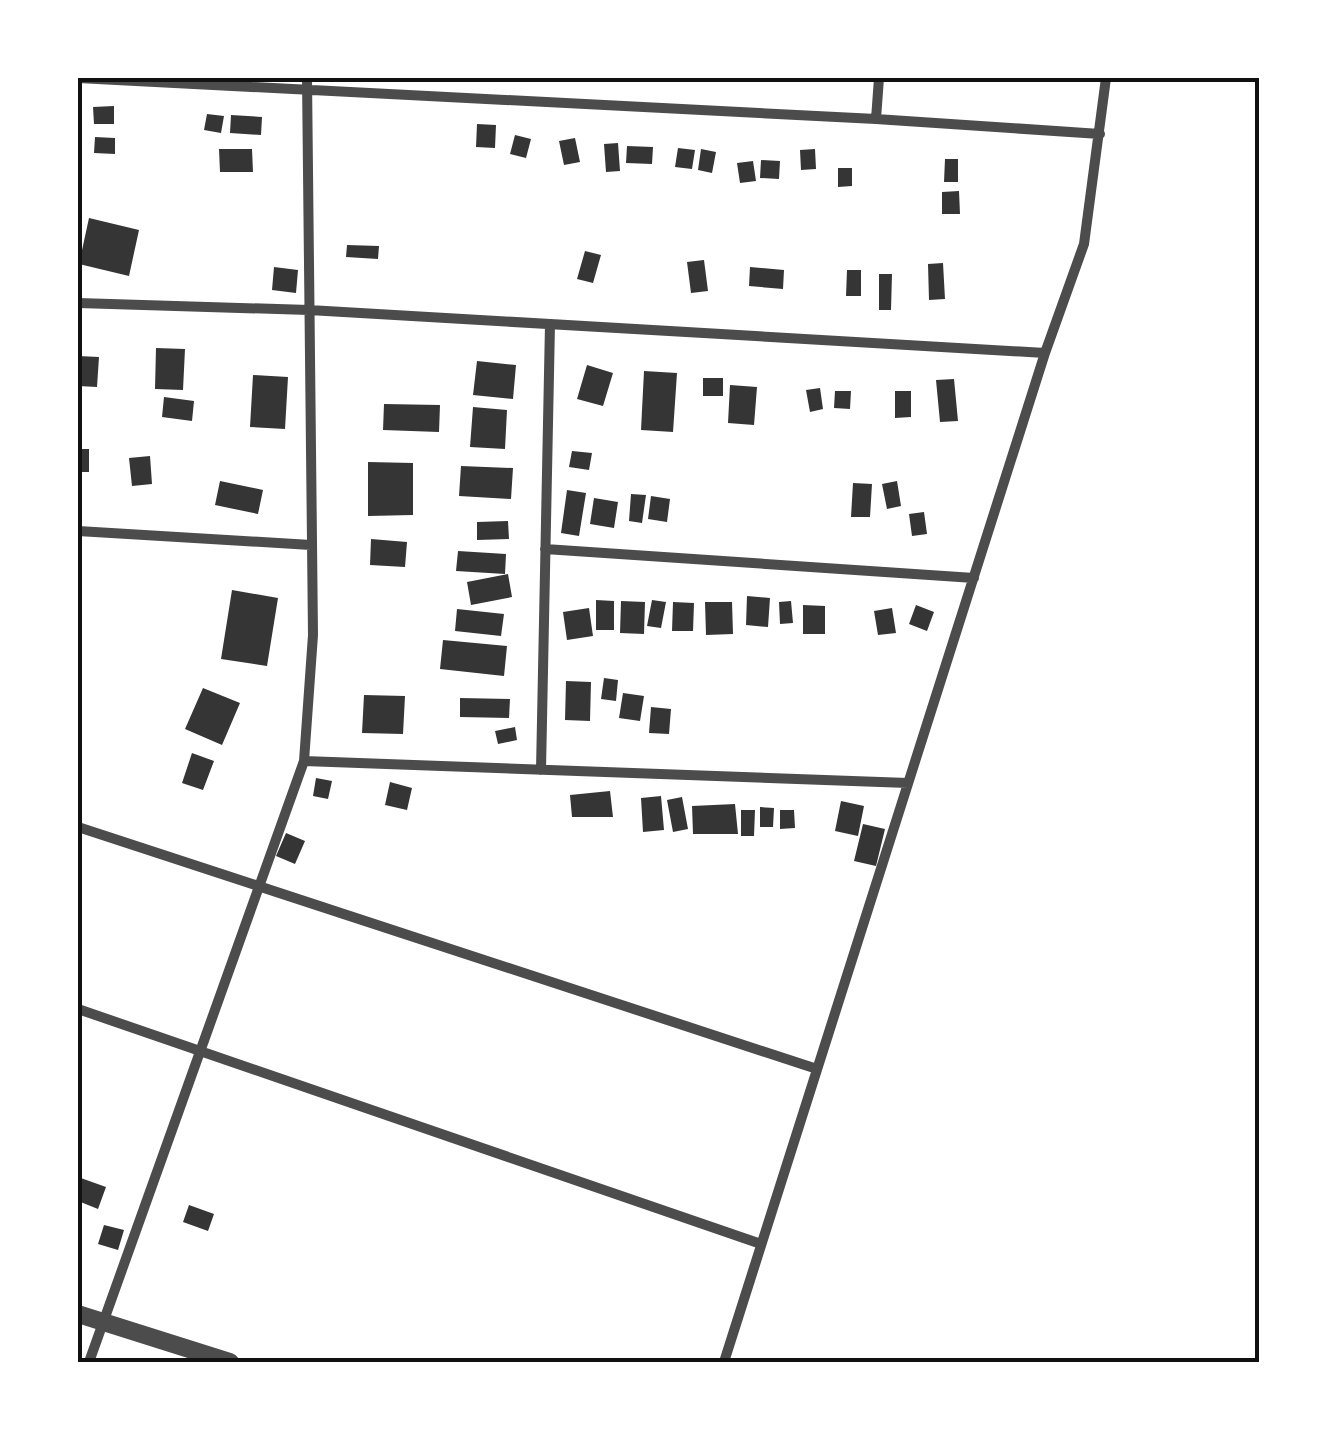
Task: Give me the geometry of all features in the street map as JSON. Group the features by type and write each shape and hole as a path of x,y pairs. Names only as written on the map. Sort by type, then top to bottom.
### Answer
{"street":[{"path":"78,78 1100,134"},
{"path":"89,1362 304,761 314,635 307,78"},
{"path":"876,119 879,78"},
{"path":"724,1362 1045,353 1084,244 1106,78"},
{"path":"78,303 309,310 1045,353"},
{"path":"541,770 550,324"},
{"path":"78,532 311,545"},
{"path":"546,549 974,578"},
{"path":"304,761 908,783"},
{"path":"78,826 817,1069"},
{"path":"78,1009 761,1244"},
{"path":"78,1314 230,1362"}],"building":[{"path":"114,106 114,124 94,124 93,107"},
{"path":"207,114 224,116 221,133 204,130"},
{"path":"231,115 262,117 261,135 230,133"},
{"path":"477,124 496,125 495,148 476,147"},
{"path":"515,135 531,139 526,158 510,154"},
{"path":"95,137 115,138 115,154 94,153"},
{"path":"575,138 580,162 564,165 559,141"},
{"path":"618,143 620,171 606,172 604,144"},
{"path":"627,146 653,147 652,164 626,163"},
{"path":"678,148 695,150 692,169 675,167"},
{"path":"219,149 252,149 253,172 220,172"},
{"path":"701,149 716,152 712,173 698,170"},
{"path":"815,149 816,169 801,170 800,150"},
{"path":"945,159 958,159 958,182 944,182"},
{"path":"761,160 780,161 779,179 760,178"},
{"path":"753,161 756,181 740,183 737,163"},
{"path":"838,168 852,168 852,186 838,187"},
{"path":"959,191 960,214 942,214 942,192"},
{"path":"89,218 139,230 129,276 79,264"},
{"path":"347,245 379,246 378,259 346,257"},
{"path":"585,251 601,255 593,283 577,279"},
{"path":"704,260 708,291 691,293 687,262"},
{"path":"943,263 945,299 929,300 928,264"},
{"path":"274,267 298,270 296,293 272,290"},
{"path":"750,267 784,270 783,289 749,286"},
{"path":"847,270 861,270 861,296 846,296"},
{"path":"879,274 892,274 891,310 879,310"},
{"path":"156,348 185,349 183,390 155,389"},
{"path":"78,356 99,357 97,387 78,386"},
{"path":"477,361 516,365 513,399 473,395"},
{"path":"587,365 613,373 603,406 577,399"},
{"path":"644,371 677,373 673,432 641,430"},
{"path":"253,375 288,377 285,429 250,427"},
{"path":"703,378 723,378 723,396 703,396"},
{"path":"954,379 958,421 940,422 936,380"},
{"path":"730,385 757,387 754,425 728,423"},
{"path":"820,388 823,409 810,412 806,390"},
{"path":"835,391 851,391 850,409 834,408"},
{"path":"895,391 911,391 911,417 895,418"},
{"path":"164,397 194,401 192,421 162,417"},
{"path":"384,404 440,405 439,432 383,430"},
{"path":"473,407 507,410 505,449 470,447"},
{"path":"78,449 89,449 89,472 78,472"},
{"path":"572,451 592,453 589,470 569,467"},
{"path":"150,456 152,484 132,486 129,458"},
{"path":"368,462 413,463 413,515 368,516"},
{"path":"461,466 513,468 511,499 459,496"},
{"path":"220,481 263,490 258,514 215,505"},
{"path":"897,481 901,506 887,509 882,484"},
{"path":"853,483 872,484 870,517 851,517"},
{"path":"567,490 586,493 579,536 561,533"},
{"path":"631,494 646,495 642,523 629,521"},
{"path":"651,496 670,499 667,522 648,519"},
{"path":"594,498 618,502 614,528 590,524"},
{"path":"924,512 927,534 912,536 909,514"},
{"path":"508,521 509,539 477,540 477,522"},
{"path":"371,539 407,542 405,567 370,565"},
{"path":"458,551 506,554 505,574 456,571"},
{"path":"508,574 512,597 471,605 467,582"},
{"path":"232,590 278,598 267,666 221,659"},
{"path":"747,596 770,598 768,627 746,625"},
{"path":"596,600 614,601 614,630 596,630"},
{"path":"652,600 666,602 661,628 647,626"},
{"path":"621,601 645,602 644,634 620,633"},
{"path":"791,601 793,623 780,624 779,602"},
{"path":"673,602 694,603 693,631 672,631"},
{"path":"705,602 732,602 733,634 706,635"},
{"path":"803,605 825,606 825,634 803,634"},
{"path":"916,605 934,612 927,631 909,624"},
{"path":"589,608 593,636 567,640 563,612"},
{"path":"892,608 896,633 878,635 874,611"},
{"path":"457,609 504,614 501,636 455,631"},
{"path":"443,640 507,646 504,676 440,669"},
{"path":"604,678 618,680 616,701 601,699"},
{"path":"566,681 591,682 590,721 565,720"},
{"path":"203,688 240,703 222,745 185,729"},
{"path":"623,693 644,696 640,721 619,718"},
{"path":"364,695 405,696 403,734 362,733"},
{"path":"460,698 510,699 509,718 460,717"},
{"path":"651,707 671,709 669,734 649,733"},
{"path":"515,727 517,740 498,744 495,731"},
{"path":"192,753 214,761 203,790 182,783"},
{"path":"316,778 332,781 328,799 313,796"},
{"path":"390,782 412,788 407,810 385,805"},
{"path":"610,791 613,817 572,817 570,795"},
{"path":"661,796 664,830 643,832 641,798"},
{"path":"682,797 688,829 673,832 667,800"},
{"path":"841,801 864,806 858,836 835,831"},
{"path":"735,804 738,834 693,834 692,806"},
{"path":"760,807 774,808 773,827 760,827"},
{"path":"741,810 755,810 754,836 741,836"},
{"path":"780,810 794,810 795,828 780,829"},
{"path":"863,824 885,829 876,866 854,861"},
{"path":"286,833 305,841 295,864 276,856"},
{"path":"78,1177 106,1187 98,1209 78,1201"},
{"path":"189,1205 214,1214 208,1231 183,1222"},
{"path":"104,1225 124,1230 118,1250 98,1244"}]}
